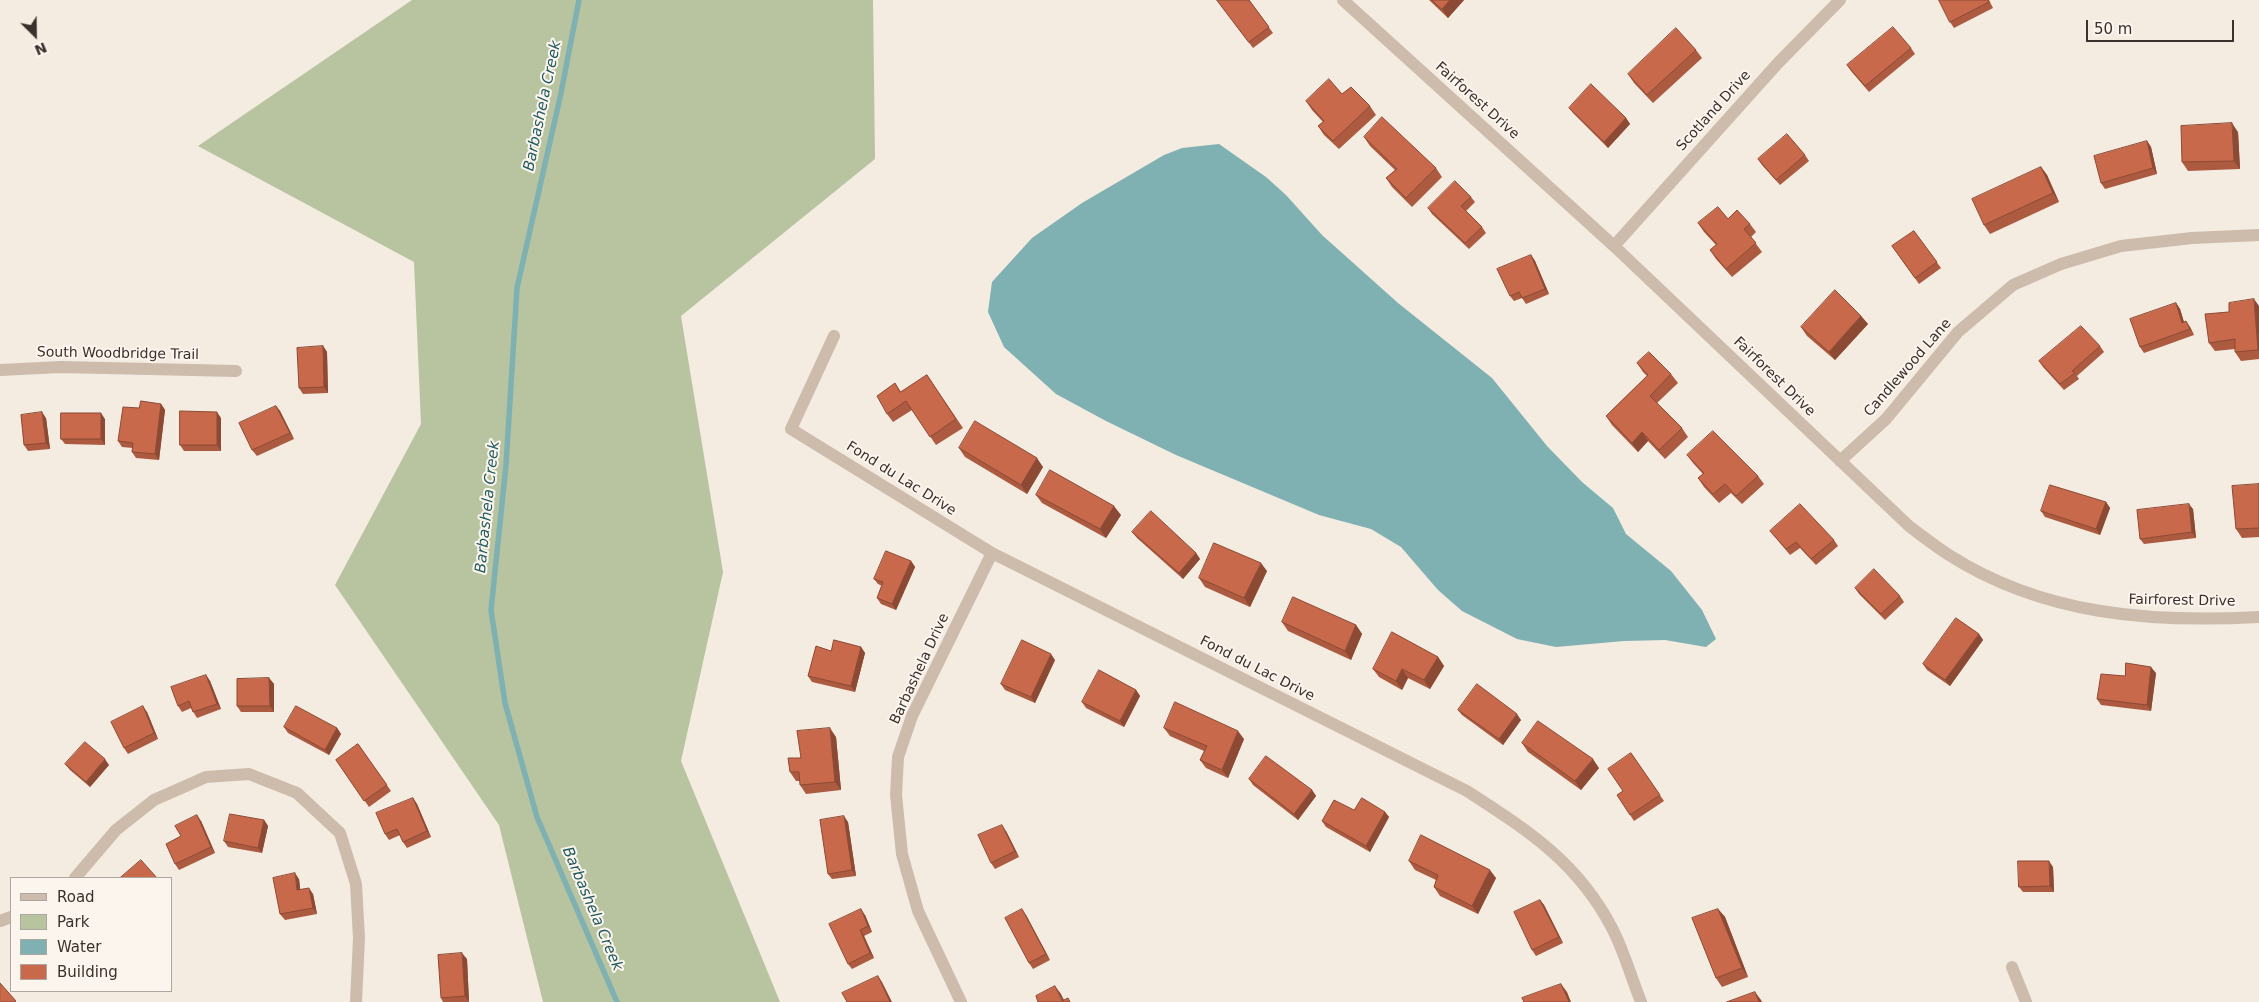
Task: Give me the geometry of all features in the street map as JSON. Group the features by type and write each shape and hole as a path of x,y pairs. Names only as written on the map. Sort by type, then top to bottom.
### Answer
{"street":[{"name":"Fairforest Drive","path":"1343,0 1614,246 1909,526 1950,556 2002,583 2058,603 2086,610 2135,617 2259,617"},
{"name":"Scotland Drive","path":"1614,246 1778,63 1840,0"},
{"name":"Candlewood Lane","path":"1840,461 1886,418 1958,332 2013,286 2061,264 2121,246 2192,238 2259,235"},
{"name":"Fond du Lac Drive","path":"834,336 791,429 992,553 1467,791 1532,833 1559,856 1596,901 1620,945 1641,1002"},
{"name":"South Woodbridge Trail","path":"0,370 61,366 236,371"},
{"name":"Barbashela Drive","path":"961,1002 918,910 902,854 896,795 898,758 912,716 992,553"},
{"path":"76,877 116,830 154,800 206,777 248,774 297,794 340,834 356,884 358,938 356,1002"},
{"path":"2012,967 2026,1002"}],"green space":[{"path":"412,0 873,0 875,159 681,316 723,572 681,761 780,1002 543,1002 499,825 335,585 421,424 414,262 198,146"}],"water":[{"path":"1219,144 1266,177 1286,195 1322,235 1398,303 1492,378 1547,446 1582,482 1613,508 1626,534 1671,571 1702,610 1716,639 1706,647 1665,640 1624,641 1556,647 1517,639 1462,611 1438,590 1401,547 1371,529 1319,515 1176,455 1106,421 1056,394 1004,347 988,312 992,282 1032,238 1082,203 1164,155 1182,148"}],"building":[{"path":"1217,0 1249,0 1269,27 1249,42"},
{"path":"1432,0 1450,0 1442,9"},
{"path":"1939,0 1988,0 1989,2 1950,22"},
{"path":"1893,27 1911,48 1865,86 1847,65"},
{"path":"1676,28 1696,50 1647,95 1628,74"},
{"path":"1329,79 1342,94 1351,87 1370,106 1333,141 1318,126 1324,121 1306,101"},
{"path":"1591,84 1626,118 1604,142 1569,108"},
{"path":"1382,117 1436,168 1406,198 1386,178 1397,169 1364,137"},
{"path":"2232,123 2234,161 2182,162 2181,126"},
{"path":"1787,134 1805,155 1776,180 1758,159"},
{"path":"2147,141 2153,168 2101,183 2094,156"},
{"path":"2041,167 2053,193 1984,225 1972,199"},
{"path":"1455,181 1471,197 1461,206 1482,227 1465,243 1428,208"},
{"path":"1718,207 1728,219 1737,210 1750,224 1744,229 1756,243 1726,269 1710,250 1717,244 1698,223"},
{"path":"1914,231 1937,262 1915,278 1892,246"},
{"path":"1531,255 1545,289 1522,298 1519,292 1510,296 1497,269"},
{"path":"1835,290 1861,316 1829,352 1801,327"},
{"path":"2254,299 2258,350 2235,352 2235,339 2209,343 2205,314 2229,312 2229,303"},
{"path":"2176,303 2182,323 2186,321 2190,329 2140,347 2130,319"},
{"path":"2081,326 2100,346 2072,371 2075,373 2060,384 2039,361"},
{"path":"323,346 324,387 299,388 297,348"},
{"path":"1649,352 1671,374 1650,396 1682,428 1659,450 1642,432 1632,443 1606,416 1648,375 1637,363"},
{"path":"927,375 956,419 930,437 906,401 887,414 877,396 895,383 900,392"},
{"path":"141,401 161,404 155,454 132,452 133,443 118,441 123,407 139,408"},
{"path":"276,406 290,433 252,450 239,423"},
{"path":"180,411 217,412 217,445 180,445"},
{"path":"42,412 46,443 24,445 21,415"},
{"path":"61,413 101,413 101,439 61,439"},
{"path":"975,421 1037,458 1021,485 959,448"},
{"path":"1713,431 1758,476 1736,496 1725,484 1713,494 1698,478 1704,473 1687,455"},
{"path":"1050,470 1114,506 1100,529 1036,495"},
{"path":"2259,484 2259,528 2236,529 2232,486"},
{"path":"2050,485 2106,502 2096,529 2041,511"},
{"path":"1800,504 1834,540 1811,559 1796,542 1786,549 1770,531"},
{"path":"2189,504 2192,532 2140,539 2137,510"},
{"path":"1151,511 1196,553 1179,573 1132,532"},
{"path":"1214,543 1261,563 1244,598 1199,578"},
{"path":"886,551 911,561 892,604 877,598 883,582 874,579"},
{"path":"1874,569 1900,596 1881,614 1855,588"},
{"path":"1293,597 1356,625 1345,651 1282,622"},
{"path":"1956,618 1979,634 1945,680 1923,664"},
{"path":"1392,632 1438,657 1424,680 1402,669 1396,681 1373,669"},
{"path":"834,640 861,647 851,686 808,676 816,646 831,651"},
{"path":"1022,640 1051,654 1031,697 1001,684"},
{"path":"2126,663 2151,667 2147,705 2097,699 2101,674 2125,676"},
{"path":"1099,670 1136,690 1120,721 1082,702"},
{"path":"206,675 217,704 193,712 189,701 178,706 171,687"},
{"path":"269,678 270,706 237,706 237,679"},
{"path":"1477,684 1517,714 1499,739 1458,710"},
{"path":"1175,702 1238,731 1222,770 1200,760 1207,746 1164,728"},
{"path":"143,706 154,733 124,748 111,722"},
{"path":"296,706 337,728 325,750 284,727"},
{"path":"1538,721 1593,759 1575,781 1522,743"},
{"path":"830,728 835,782 800,785 799,772 790,772 788,758 801,758 797,731"},
{"path":"85,742 105,759 86,782 65,764"},
{"path":"358,744 387,785 364,801 336,760"},
{"path":"1631,753 1660,795 1630,815 1617,795 1623,791 1608,769"},
{"path":"1266,756 1312,790 1294,814 1249,779"},
{"path":"413,798 427,831 403,842 397,829 385,834 376,813"},
{"path":"1362,798 1385,812 1366,846 1322,821 1334,800 1354,810"},
{"path":"230,814 264,820 258,848 224,841"},
{"path":"197,815 211,847 175,864 166,844 181,836 175,826"},
{"path":"844,816 852,870 828,874 820,820"},
{"path":"1002,825 1015,851 991,863 978,835"},
{"path":"1421,835 1490,870 1472,906 1434,887 1438,875 1409,861"},
{"path":"141,860 156,877 121,877"},
{"path":"2018,861 2049,861 2050,886 2019,887"},
{"path":"295,873 297,890 309,888 313,908 280,914 273,878"},
{"path":"1540,900 1559,937 1532,950 1514,912"},
{"path":"861,909 868,926 860,930 870,953 848,964 829,924"},
{"path":"1022,909 1046,954 1029,963 1005,918"},
{"path":"1718,909 1742,968 1716,978 1692,918"},
{"path":"462,953 465,996 441,998 438,955"},
{"path":"878,976 890,1002 847,1002 842,993"},
{"path":"0,983 16,1001 0,1002"},
{"path":"1561,984 1569,1002 1524,1002 1522,998"},
{"path":"1055,986 1062,1001 1068,998 1070,1002 1038,1002 1036,996"},
{"path":"1755,992 1759,1002 1727,1002"}],"waterway":[{"name":"Barbashela Creek","path":"579,0 561,93 517,288 506,465 491,610 505,703 537,817 617,1002"}]}
